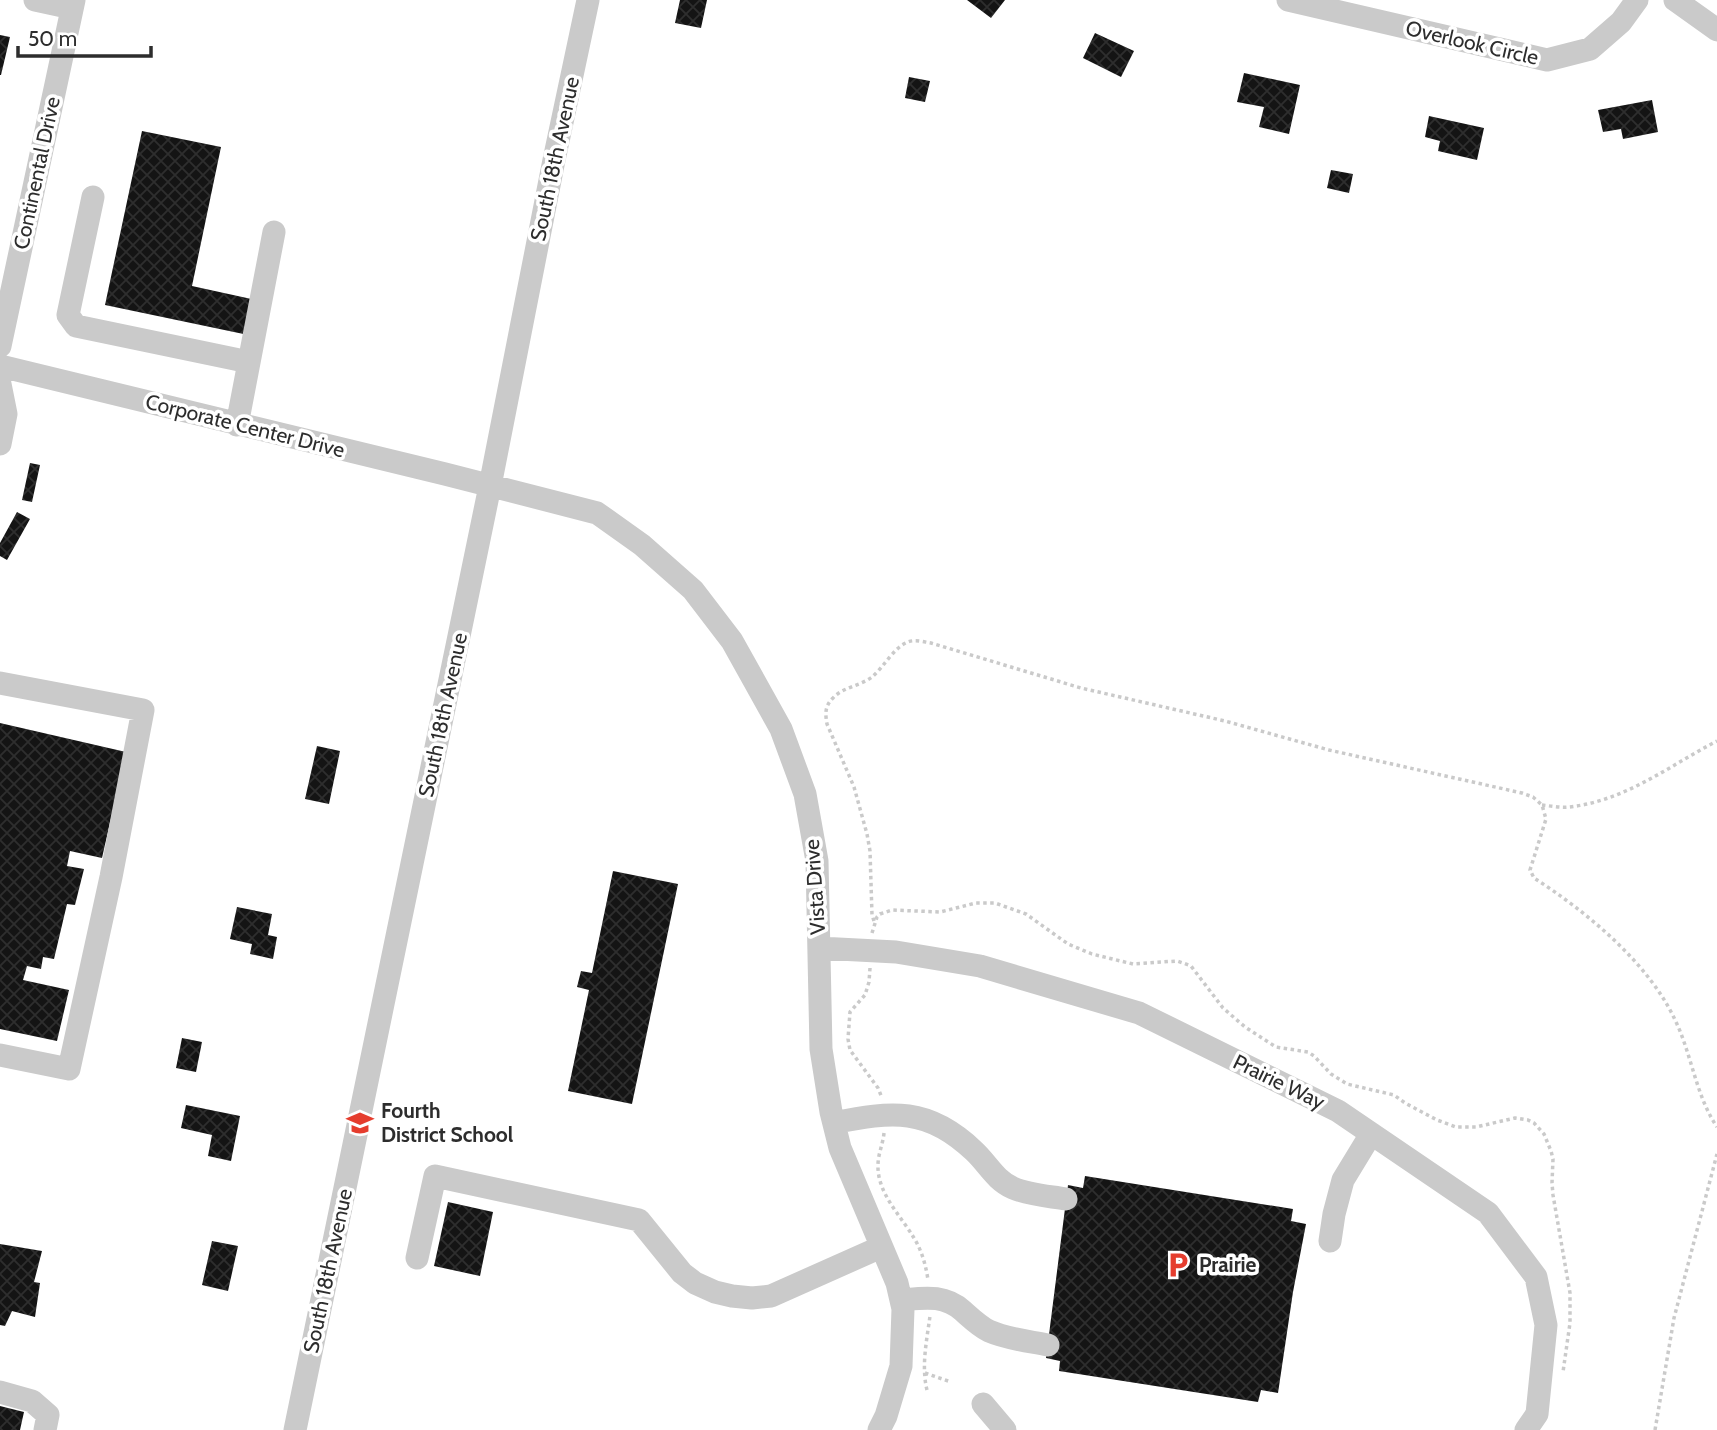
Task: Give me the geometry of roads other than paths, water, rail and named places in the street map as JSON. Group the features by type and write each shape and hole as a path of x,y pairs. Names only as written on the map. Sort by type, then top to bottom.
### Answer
{"street":[{"path":"35,0 73,4"},
{"name":"South 18th Avenue","path":"295,1430 491,486 538,238 588,0"},
{"name":"Overlook Circle","path":"1288,0 1548,60 1590,48 1621,22 1637,0"},
{"path":"1675,0 1717,30"},
{"name":"Continental Drive","path":"0,346 73,4"},
{"path":"93,197 68,315 76,326 249,362"},
{"path":"237,425 274,232"},
{"name":"Corporate Center Drive","path":"0,366 491,486"},
{"path":"0,384 6,414 0,444"},
{"name":"Vista Drive","path":"491,486 597,513 642,545 693,590 732,641 781,729 805,794 817,861 821,1049 834,1123 847,1167 897,1283 903,1309 901,1366 887,1425"},
{"path":"0,683 144,710 69,1069 0,1055"},
{"name":"Prairie Way","path":"819,948 896,952 979,966 1139,1013 1338,1111 1488,1213 1536,1277 1546,1325 1537,1414 1526,1430"},
{"path":"834,1123 876,1115 907,1115 927,1120 947,1129 960,1139 998,1179 1012,1187 1066,1199"},
{"path":"1330,1241 1343,1180 1371,1134"},
{"path":"418,1258 435,1176 639,1220 682,1273 695,1283 732,1296 771,1296 881,1247"},
{"path":"901,1300 930,1297 949,1301 991,1332 1048,1345"},
{"path":"0,1392 32,1401 48,1415 45,1430"},
{"path":"983,1404 1005,1430"}],"place":[{"name":"Fourth District School","path":"360,1123"},
{"name":"Prairie","path":"1178,1265"}]}
